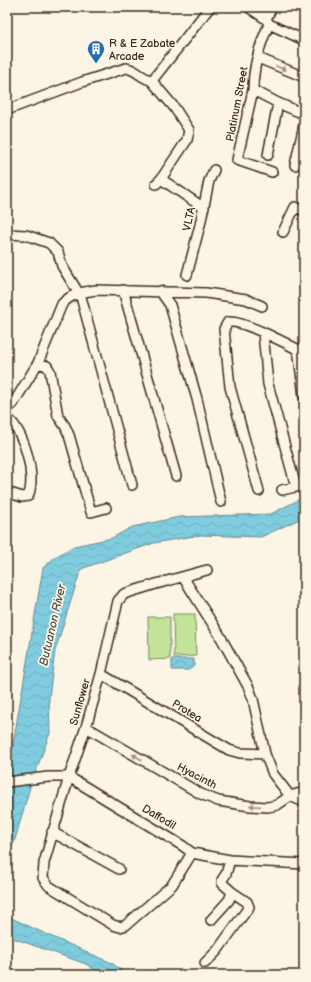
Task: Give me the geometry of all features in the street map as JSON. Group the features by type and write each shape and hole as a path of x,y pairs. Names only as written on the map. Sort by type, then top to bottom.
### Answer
{"street":[{"path":"151,80 210,7"},
{"path":"248,7 268,21 304,40"},
{"name":"Platinum Street","path":"272,7 260,47 253,82 253,90 237,160 272,172"},
{"path":"258,58 304,77"},
{"path":"7,110 68,87 130,68 146,79 151,80 174,107 189,130 187,140 158,182 204,208"},
{"path":"253,90 304,114"},
{"path":"268,155 278,103"},
{"path":"295,165 304,125"},
{"name":"VLTA","path":"186,275 204,208 209,181 214,170"},
{"path":"283,232 295,207 304,211"},
{"path":"7,234 26,235 49,244 58,252 62,266 81,297 132,485"},
{"path":"7,408 13,404 38,363 62,304 67,298 79,293 96,290 123,290 206,293 246,299 262,306"},
{"path":"123,290 176,476"},
{"path":"160,291 170,305 197,399 221,502"},
{"path":"259,491 230,388 224,330 228,322 232,321 263,333 301,351 304,396"},
{"path":"263,333 268,384 300,486 282,490"},
{"path":"38,363 47,366 50,371 58,416 69,435 90,512 106,508"},
{"path":"7,418 14,424 22,440 30,463 32,489 28,496 22,497 7,492"},
{"name":"Sunflower","path":"192,853 172,885 126,925 120,927 49,886 43,878 44,863 52,832 86,727 101,674 118,601 124,594 207,570"},
{"path":"183,577 219,634 249,688 253,699 265,754 274,774 290,796 304,802"},
{"name":"Protea","path":"101,674 229,750 240,753 265,754"},
{"name":"Hyacinth","path":"86,727 201,794 218,801 268,807 277,805 290,796 304,792"},
{"path":"7,782 48,777 69,777"},
{"name":"Daffodil","path":"69,777 192,853 230,860 304,864"},
{"path":"52,832 119,869"},
{"path":"205,963 217,951 249,907 247,902 222,883 230,860"},
{"path":"211,920 229,900 232,892"}],"green space":[{"path":"173,614 195,614 196,656 174,657"},
{"path":"148,617 170,617 170,659 149,660"}],"water":[{"name":"Butuanon River","path":"304,497 304,517 261,537 200,535 154,543 81,569 55,651 49,697 50,733 30,787 14,843 7,858 7,779 43,568 55,557 74,546 112,538 132,527 179,517 271,514"},
{"path":"172,659 194,659 194,666 189,670 172,670"},
{"path":"7,916 112,963 127,975 102,975 86,964 7,936"}],"place":[{"name":"R & E Zabate Arcade","path":"96,64"}]}
